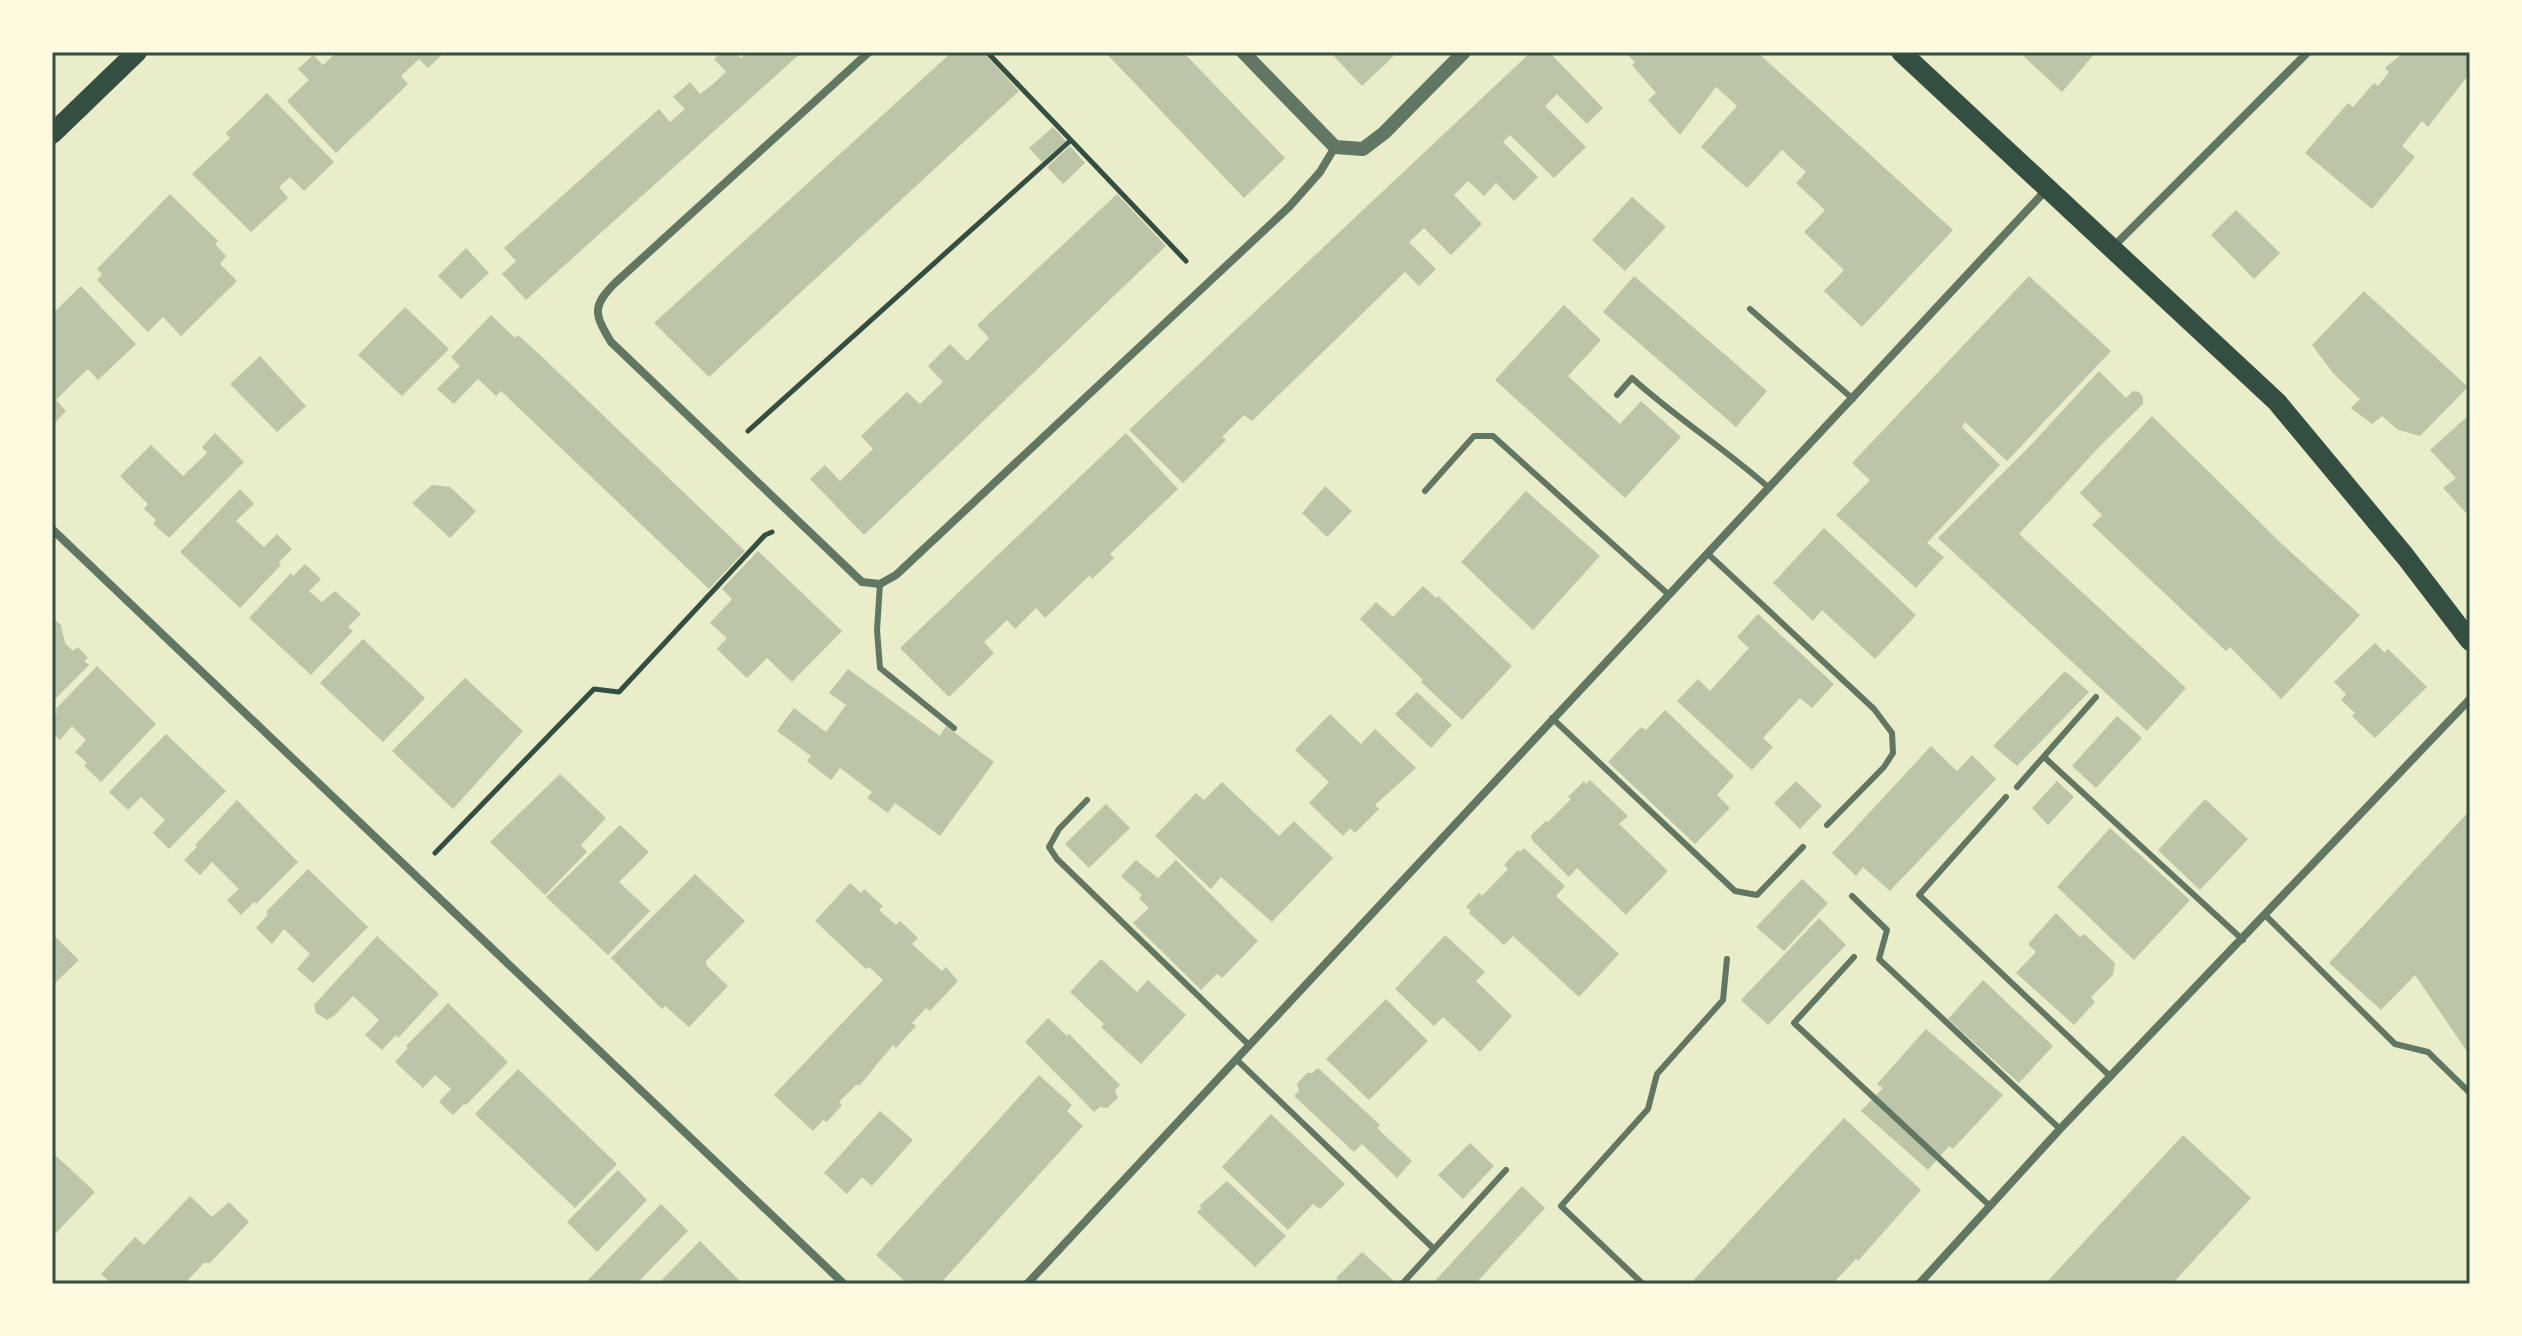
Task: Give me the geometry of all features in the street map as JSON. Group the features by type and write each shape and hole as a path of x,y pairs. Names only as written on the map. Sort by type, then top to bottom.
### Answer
{"main road":[{"path":"52,134 137,52"},
{"path":"1901,52 2277,402 2405,556 2470,641"}],"street":[{"path":"869,52 599,299 597,320 611,342 862,582 880,584 896,575 1289,207 1320,172 1335,147"},
{"path":"1243,52 1335,147 1363,149 1384,133 1464,52"},
{"path":"2111,248 2308,52"},
{"path":"1027,1284 2048,189"},
{"path":"52,529 844,1284"},
{"path":"1919,1284 2060,1129 2470,699"}],"lane":[{"path":"1750,309 1853,399"},
{"path":"1617,395 1632,378 1667,410 1710,438 1768,487"},
{"path":"1425,491 1474,436 1493,436 1668,594"},
{"path":"1707,552 1874,709 1892,733 1893,753 1884,767 1827,825"},
{"path":"880,584 877,630 880,668 954,728"},
{"path":"2017,787 2096,697"},
{"path":"1552,718 1735,891 1757,895 1803,847"},
{"path":"2044,757 2243,940"},
{"path":"2006,797 1919,895 2111,1077"},
{"path":"1087,800 1059,829 1049,847 1057,859 1249,1045"},
{"path":"1852,896 1887,930 1879,959 2060,1129"},
{"path":"2265,915 2395,1044 2428,1052 2470,1093"},
{"path":"1854,957 1794,1023 1990,1206"},
{"path":"1643,1284 1561,1206 1648,1109 1657,1074 1723,1000 1727,959"},
{"path":"1236,1059 1434,1249"},
{"path":"1402,1284 1506,1170"}],"path":[{"path":"987,52 1186,261"},
{"path":"748,431 1070,141"},
{"path":"435,853 594,689 619,692 765,535 799,521"}],"building":[{"path":"337,52 445,52 428,68 419,59 401,76 408,84 336,153 287,101 309,80 298,69 313,55 323,65"},
{"path":"721,52 736,52 741,58 747,52 802,52 526,300 502,274 516,261 504,248 659,109 670,122 685,109 673,97 690,82 700,94 713,84 726,72 714,59"},
{"path":"952,52 983,52 1019,91 709,377 654,323"},
{"path":"1105,52 1183,52 1285,158 1244,198"},
{"path":"1330,52 1398,52 1362,86"},
{"path":"1531,52 1549,52 1603,108 1587,124 1557,94 1545,106 1586,147 1554,178 1510,135 1503,142 1538,177 1514,201 1496,183 1484,196 1468,181 1454,195 1482,224 1451,255 1424,228 1409,242 1436,269 1419,286 1405,272 1252,421 1244,415 1222,437 1226,440 1183,483 1129,430"},
{"path":"1625,52 1757,52 1953,230 1862,327 1824,291 1844,270 1804,232 1825,210 1796,183 1806,172 1782,150 1747,188 1701,147 1737,106 1716,87 1680,135 1648,100 1656,93"},
{"path":"2019,52 2096,52 2062,92"},
{"path":"2404,52 2470,52 2470,73 2428,127 2422,121 2402,146 2415,157 2372,209 2305,153 2348,103 2353,107 2374,83 2378,86 2389,72 2385,68"},
{"path":"267,93 334,162 304,191 290,177 279,187 288,198 251,232 192,174 230,138 226,133"},
{"path":"1053,127 1066,141 1042,162 1029,148"},
{"path":"1070,146 1085,163 1063,184 1047,167"},
{"path":"170,194 218,241 215,244 226,256 220,264 237,281 181,336 163,317 148,332 97,280 102,274 97,269"},
{"path":"1117,194 1166,246 864,535 810,479 825,465 840,481 873,449 861,436 907,392 920,404 943,382 928,366 950,344 967,361 989,338 977,325"},
{"path":"1632,197 1666,227 1625,271 1592,240"},
{"path":"2236,210 2280,253 2254,279 2211,235"},
{"path":"466,248 489,273 461,299 438,276"},
{"path":"1634,276 1767,391 1736,427 1603,312"},
{"path":"2029,276 2111,351 2007,461 1965,422 1962,427 2000,465 1927,543 1944,557 1916,588 1836,515 1870,480 1852,463"},
{"path":"81,286 136,344 98,380 88,369 73,383 56,400 66,411 52,426 52,314"},
{"path":"2364,291 2468,387 2420,436 2398,430 2382,416 2372,424 2351,408 2360,399 2333,373 2312,345"},
{"path":"1564,305 1601,340 1568,376 1620,424 1641,401 1681,437 1625,498 1495,380"},
{"path":"405,307 449,349 402,396 358,355"},
{"path":"491,315 515,338 518,335 538,353 745,551 709,589 501,391 496,396 478,379 454,404 437,389 460,366 451,357"},
{"path":"260,356 306,406 277,432 230,384"},
{"path":"2099,371 2126,398 2133,391 2139,392 2143,404 2019,534 2186,688 2147,731 1938,538"},
{"path":"2470,414 2470,517 2443,488 2456,478 2430,450"},
{"path":"2152,416 2283,545 2360,615 2281,699 2230,647 2226,651 2092,525 2102,515 2080,493"},
{"path":"215,433 244,462 169,538 153,524 156,520 144,509 148,504 120,476 151,445 183,476 207,453 202,447"},
{"path":"1126,433 1178,489 1110,554 1114,558 1092,579 1090,575 1045,618 1036,608 1015,629 1007,620 984,642 994,653 949,697 900,648"},
{"path":"432,485 450,487 476,511 450,538 412,503"},
{"path":"1325,486 1352,511 1327,537 1302,513"},
{"path":"240,489 254,504 236,521 264,547 277,534 292,549 240,608 180,552"},
{"path":"1526,491 1600,556 1533,630 1461,562"},
{"path":"1824,528 1916,615 1875,659 1822,610 1813,621 1773,583"},
{"path":"758,551 842,631 792,682 767,658 747,678 717,649 727,638 710,623 732,599 722,589"},
{"path":"305,564 321,579 309,591 322,602 335,591 361,614 348,627 353,631 311,675 249,618 291,573 293,576"},
{"path":"1423,586 1436,598 1438,596 1512,666 1462,720 1360,619 1376,602 1393,617"},
{"path":"1758,614 1834,684 1812,708 1800,698 1763,738 1773,747 1752,770 1677,701 1698,679 1710,691 1749,648 1737,637"},
{"path":"52,618 61,625 65,643 73,651 78,647 88,658 84,661 89,665 52,702"},
{"path":"363,639 425,698 383,742 320,683"},
{"path":"2375,643 2385,653 2388,649 2427,687 2375,738 2352,716 2355,713 2341,700 2346,694 2334,682"},
{"path":"97,666 156,724 101,782 75,752 86,740 72,726 60,740 52,733 55,710"},
{"path":"848,669 940,736 946,726 994,762 940,836 895,803 888,813 867,798 872,792 840,768 831,780 807,761 811,756 777,731 794,708 826,732 846,705 829,693"},
{"path":"2065,671 2089,692 2017,766 1993,746"},
{"path":"465,678 523,731 453,809 392,751"},
{"path":"1417,692 1452,725 1431,748 1395,714"},
{"path":"1665,710 1734,776 1717,795 1730,808 1695,844 1608,762 1641,727 1646,730"},
{"path":"1330,714 1361,744 1375,729 1416,768 1375,805 1379,809 1355,833 1350,828 1343,836 1309,803 1329,782 1295,750"},
{"path":"2117,716 2142,738 2096,788 2072,766"},
{"path":"166,734 226,791 169,849 153,833 165,820 141,797 128,810 109,792"},
{"path":"1931,746 1957,771 1972,755 1996,779 1890,891 1863,867 1856,876 1832,853"},
{"path":"560,774 606,818 581,845 587,852 545,895 490,842"},
{"path":"1590,780 1628,816 1619,824 1668,871 1626,915 1577,868 1569,877 1532,840 1531,835 1571,799 1568,797 1584,781 1586,784"},
{"path":"1796,781 1822,806 1800,829 1774,803"},
{"path":"2057,781 2074,797 2048,825 2032,808"},
{"path":"1222,782 1279,836 1294,821 1333,858 1272,922 1221,877 1211,889 1155,836 1196,793 1204,800"},
{"path":"2205,799 2248,839 2200,890 2158,850"},
{"path":"237,800 298,862 241,915 227,900 239,889 212,862 200,875 184,860"},
{"path":"1106,804 1130,828 1089,868 1065,844"},
{"path":"2470,810 2470,1056 2415,975 2381,1010 2329,963"},
{"path":"620,825 649,852 619,882 650,911 608,955 546,897"},
{"path":"2110,828 2190,900 2134,960 2057,887"},
{"path":"1524,848 1565,886 1556,896 1619,954 1579,997 1513,936 1504,945 1466,907 1479,893 1482,896 1508,869 1504,865"},
{"path":"1136,860 1158,878 1176,860 1258,941 1222,978 1217,974 1201,990 1133,923 1149,908 1139,898 1142,895 1121,876"},
{"path":"308,869 368,927 313,983 297,969 310,954 284,929 272,944 256,928 268,914 266,912"},
{"path":"695,874 745,921 706,961 707,966 728,986 689,1027 665,1006 662,1009 611,958"},
{"path":"1802,879 1828,903 1784,951 1756,927"},
{"path":"850,883 861,893 864,889 883,906 879,910 896,925 900,921 918,938 912,944 942,971 946,967 958,981 930,1011 926,1008 912,1023 916,1026 896,1048 893,1045 860,1085 856,1085 839,1102 842,1105 827,1122 823,1120 813,1131 774,1095 883,980 869,967 866,969 815,921"},
{"path":"2056,913 2080,937 2084,934 2115,963 2113,975 2091,997 2095,1002 2074,1025 2016,973 2036,952 2028,944"},
{"path":"1819,918 1846,945 1768,1025 1741,1000"},
{"path":"52,934 79,960 54,984 52,982"},
{"path":"1445,935 1485,972 1476,981 1512,1016 1480,1052 1443,1017 1434,1026 1395,989"},
{"path":"377,936 439,994 398,1038 396,1035 382,1050 365,1035 379,1020 353,996 327,1020 316,1013 314,1005"},
{"path":"1101,959 1137,992 1148,980 1186,1015 1141,1064 1101,1027 1104,1024 1070,992"},
{"path":"1983,980 2053,1046 2019,1083 1948,1019"},
{"path":"1386,999 1428,1041 1369,1100 1326,1059"},
{"path":"448,1003 508,1062 453,1115 439,1102 451,1089 435,1075 423,1088 395,1062 408,1048 406,1046"},
{"path":"1048,1018 1067,1036 1069,1034 1120,1085 1115,1090 1118,1098 1107,1108 1100,1107 1094,1112 1025,1042"},
{"path":"1926,1029 2003,1095 1953,1149 1949,1146 1928,1170 1861,1111 1883,1088 1877,1084"},
{"path":"1318,1068 1380,1125 1377,1128 1412,1161 1397,1178 1362,1144 1354,1152 1294,1096 1299,1091 1297,1084 1307,1073"},
{"path":"518,1069 617,1164 575,1208 475,1114"},
{"path":"1039,1075 1072,1105 1067,1111 1083,1126 940,1284 908,1284 876,1255"},
{"path":"880,1111 913,1140 872,1186 862,1177 847,1194 824,1173"},
{"path":"1271,1114 1345,1184 1320,1209 1313,1204 1288,1230 1222,1167"},
{"path":"1844,1118 1921,1190 1858,1261 1856,1259 1832,1284 1690,1284"},
{"path":"2183,1135 2251,1198 2172,1284 2045,1284"},
{"path":"1470,1143 1494,1166 1463,1199 1438,1175"},
{"path":"52,1152 95,1192 56,1233 52,1230"},
{"path":"618,1170 647,1200 597,1252 567,1222"},
{"path":"1227,1181 1286,1236 1255,1267 1197,1212 1202,1208 1199,1206"},
{"path":"1522,1186 1545,1208 1475,1284 1432,1284"},
{"path":"190,1196 212,1217 229,1202 249,1222 210,1263 204,1263 184,1284 112,1284 101,1274 135,1237 144,1245"},
{"path":"661,1204 688,1231 636,1284 584,1284"},
{"path":"700,1241 743,1284 658,1284"},
{"path":"1362,1252 1394,1281 1391,1284 1342,1284 1336,1278"}]}
